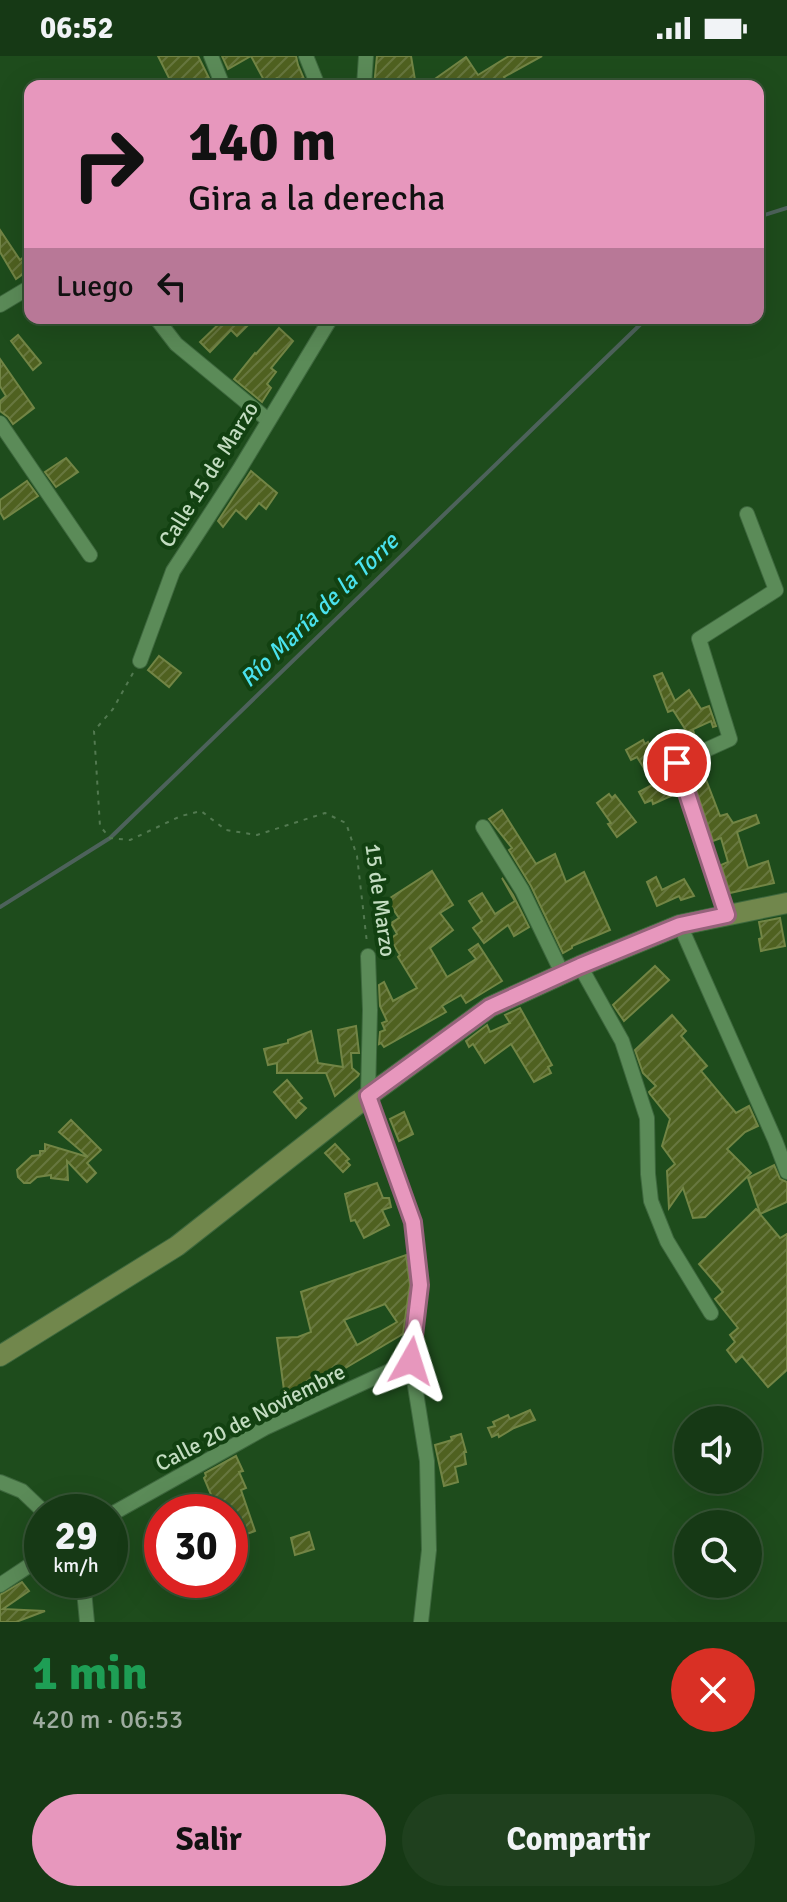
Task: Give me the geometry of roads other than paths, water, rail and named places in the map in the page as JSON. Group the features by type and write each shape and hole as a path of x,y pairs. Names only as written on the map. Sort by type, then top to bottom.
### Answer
{"main road":[{"path":"0,1356 177,1246 368,1096 490,1007 680,925 787,903"}],"street":[{"path":"211,56 221,80"},
{"path":"306,56 316,80"},
{"path":"364,80 366,56"},
{"path":"0,305 24,291"},
{"path":"161,324 176,344 268,420"},
{"name":"Calle 15 de Marzo","path":"140,661 173,571 239,470 327,324"},
{"path":"0,423 90,555"},
{"path":"727,915 677,763 730,739 699,639 776,590 747,514"},
{"path":"483,827 572,970 622,1041 647,1118 651,1201 667,1241 711,1313"},
{"path":"680,925 787,1172"},
{"name":"15 de Marzo","path":"368,956 368,1096"},
{"path":"368,1096 413,1222 420,1285 411,1361 427,1461 429,1550 421,1622"},
{"name":"Calle 20 de Noviembre","path":"128,1505 265,1428 411,1361"},
{"path":"0,1482 25,1494"},
{"path":"0,1585 24,1569"},
{"path":"85,1598 87,1622"}],"waterway":[{"name":"Río María de la Torre","path":"764,215 787,208"},
{"name":"Río María de la Torre","path":"0,907 110,838 641,324"}]}
